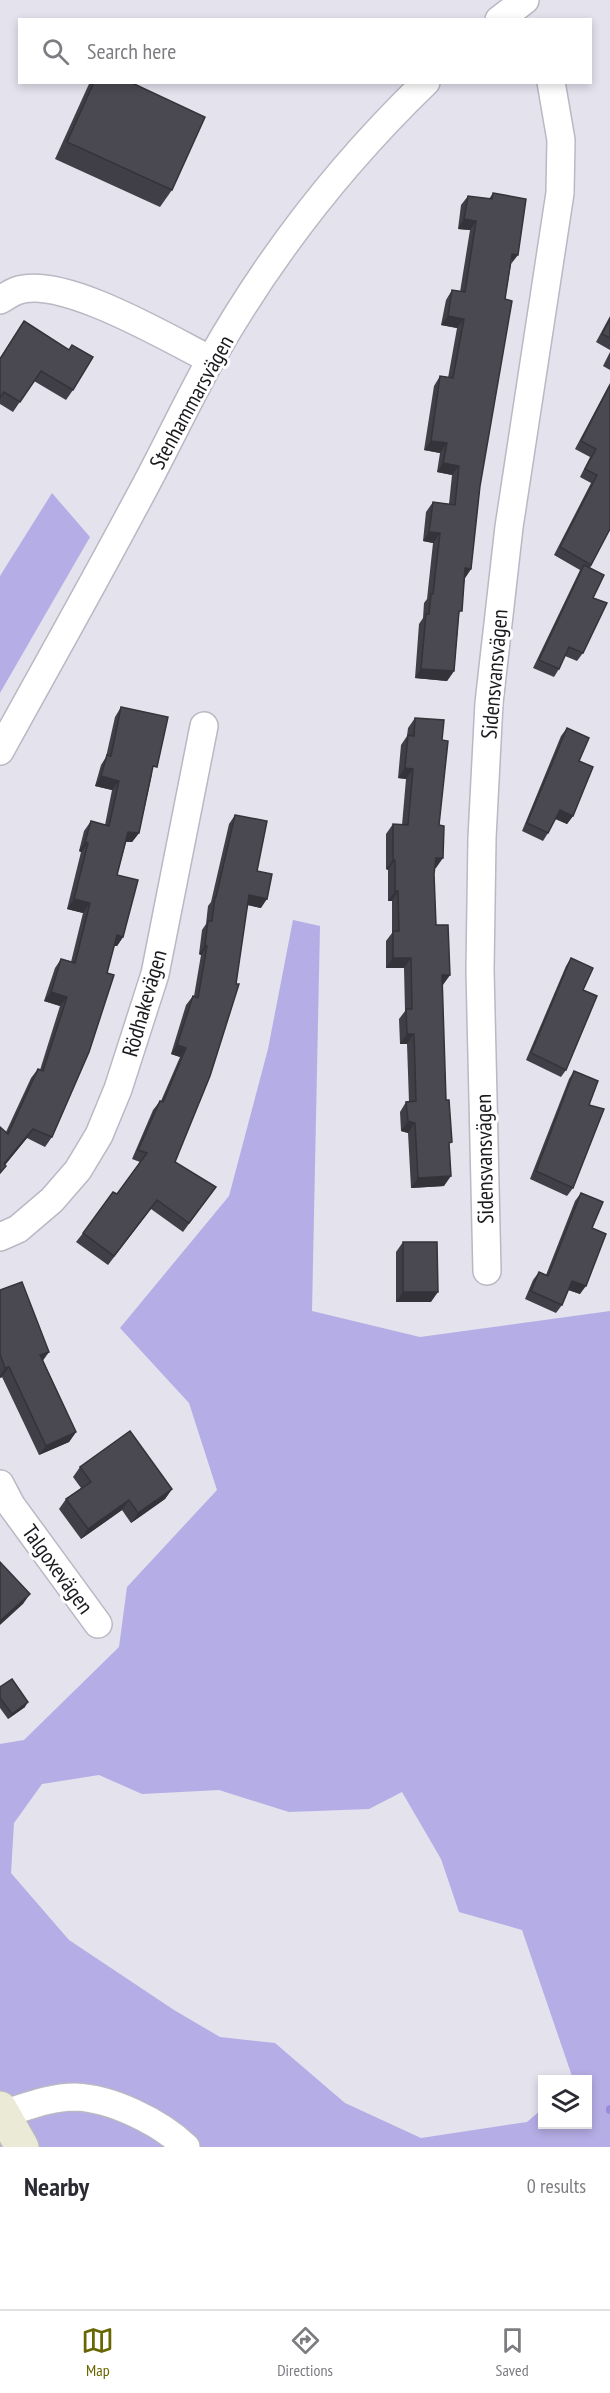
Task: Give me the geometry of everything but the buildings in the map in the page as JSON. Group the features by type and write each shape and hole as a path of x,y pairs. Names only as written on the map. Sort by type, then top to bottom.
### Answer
{"main road":[{"path":"2,2111 22,2147"}],"street":[{"name":"Stenhammarsvägen","path":"0,752 130,515 211,360 272,263 315,205 370,140 424,84"},
{"name":"Sidensvansvägen","path":"487,1271 480,970 482,838 488,714 509,527 560,193 561,140 550,84"},
{"path":"0,300 17,290 40,289 66,294 115,311 211,360"},
{"name":"Rödhakevägen","path":"0,1237 18,1229 52,1200 78,1170 99,1135 118,1089 155,974 204,726"},
{"name":"Talgoxevägen","path":"0,1484 11,1506 98,1624"},
{"path":"2,2111 46,2100 73,2097 99,2100 139,2115 186,2147"}],"shaded area":[{"path":"52,493 90,537 0,693 0,576"},
{"path":"293,920 320,926 312,1311 420,1337 610,1311 610,2147 0,2147 0,1744 24,1740 119,1647 127,1587 217,1490 189,1403 120,1328 229,1196 268,1049","holes":["99,1775 142,1794 219,1790 289,1812 369,1809 402,1792 441,1859 459,1912 522,1930 572,2075 592,2075 592,2129 538,2129 538,2112 527,2122 421,2138 345,2103 275,2043 220,2037 174,2010 69,1940 11,1873 14,1823 42,1784"]}]}
